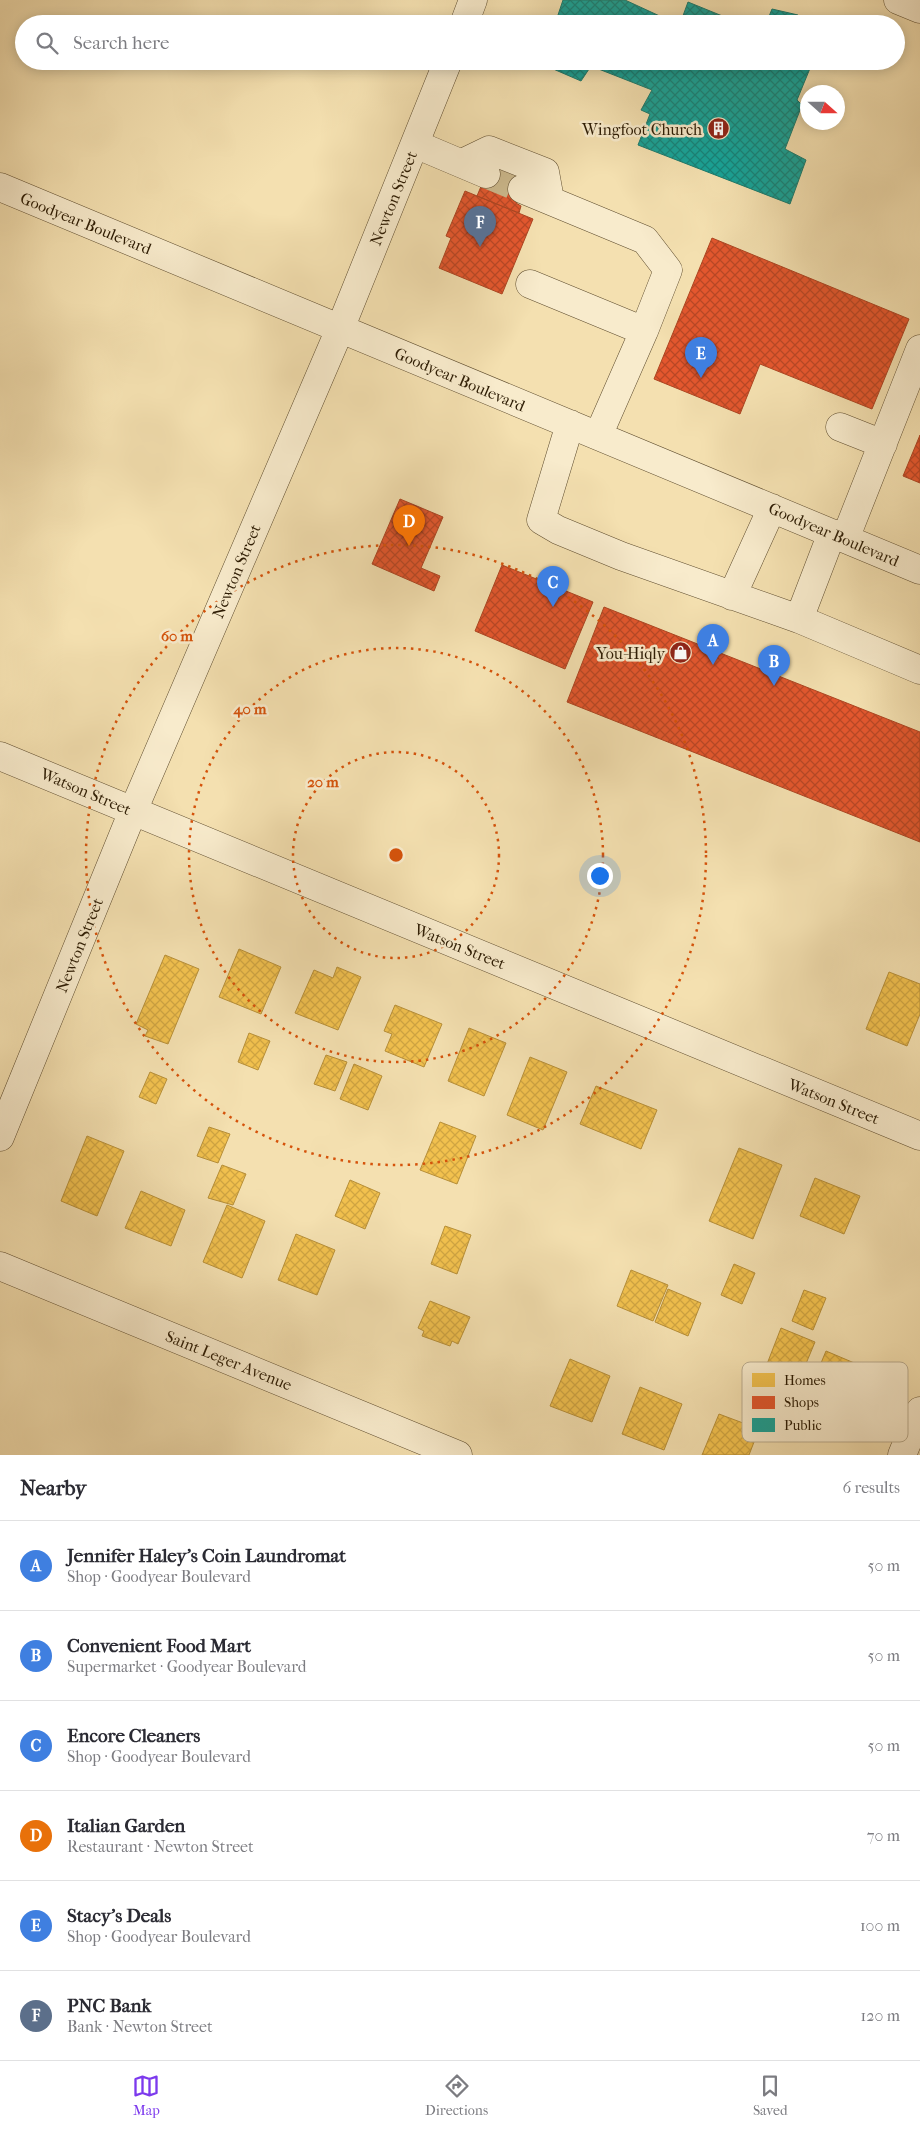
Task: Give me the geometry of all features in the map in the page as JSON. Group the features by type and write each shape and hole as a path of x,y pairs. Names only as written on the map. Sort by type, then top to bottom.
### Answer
{"street":[{"path":"467,15 473,0"},
{"path":"898,0 920,9"},
{"name":"Newton Street","path":"0,1137 133,811 340,329 444,70"},
{"path":"415,144 486,174"},
{"path":"462,163 490,150 545,172 550,200"},
{"name":"Goodyear Boulevard","path":"0,187 920,570"},
{"path":"522,189 645,240 668,270 644,331 598,436"},
{"path":"530,284 644,331"},
{"path":"799,618 883,444 920,350"},
{"path":"570,424 540,520 558,530 621,556 799,618 920,670"},
{"path":"840,427 883,444"},
{"path":"732,596 772,508"},
{"name":"Watson Street","path":"0,756 920,1136"},
{"name":"Saint Leger Avenue","path":"0,1266 458,1455"},
{"path":"908,1440 920,1411"},
{"path":"902,1455 907,1442"}],"building: Homes":[{"path":"239,949 281,967 261,1014 219,997"},
{"path":"165,955 199,969 168,1044 145,1036 148,1030 136,1024"},
{"path":"337,967 361,977 338,1030 295,1013 314,970 333,978"},
{"path":"889,972 920,984 920,1014 907,1046 866,1029"},
{"path":"395,1005 442,1024 424,1067 385,1051 392,1034 384,1031"},
{"path":"469,1028 506,1043 484,1096 448,1081"},
{"path":"249,1033 270,1041 258,1070 238,1062"},
{"path":"326,1055 347,1062 335,1091 314,1084"},
{"path":"530,1057 567,1072 543,1130 507,1115"},
{"path":"354,1064 382,1076 368,1110 340,1099"},
{"path":"150,1072 167,1079 156,1104 139,1097"},
{"path":"596,1086 657,1110 641,1149 580,1124"},
{"path":"440,1122 476,1136 457,1184 420,1170"},
{"path":"209,1127 230,1134 218,1163 197,1156"},
{"path":"87,1136 124,1151 97,1216 61,1201"},
{"path":"739,1148 782,1165 753,1239 709,1221"},
{"path":"222,1165 246,1174 233,1205 208,1198"},
{"path":"815,1178 860,1196 844,1234 800,1216"},
{"path":"350,1180 380,1193 365,1229 335,1216"},
{"path":"141,1191 185,1210 171,1246 125,1228"},
{"path":"227,1205 265,1221 242,1278 203,1262"},
{"path":"445,1226 471,1235 457,1274 431,1264"},
{"path":"296,1234 335,1250 317,1295 278,1280"},
{"path":"734,1264 755,1273 742,1304 721,1295"},
{"path":"631,1270 668,1285 653,1321 617,1306"},
{"path":"668,1289 701,1303 688,1336 655,1322"},
{"path":"804,1290 826,1298 813,1330 792,1321"},
{"path":"430,1301 470,1317 458,1344 452,1341 450,1346 422,1336 424,1331 418,1328"},
{"path":"781,1328 815,1342 807,1362 768,1362"},
{"path":"826,1351 852,1362 821,1362"},
{"path":"570,1359 610,1376 592,1422 550,1406"},
{"path":"640,1387 682,1404 664,1450 622,1434"},
{"path":"719,1414 742,1423 742,1442 754,1442 749,1455 702,1455"}],"building: Shops":[{"path":"492,160 528,175 516,203 521,206 519,213 477,196"},
{"path":"465,191 533,219 502,294 439,268 451,238 446,236"},
{"path":"712,238 909,319 872,409 760,364 740,414 654,379"},
{"path":"920,435 920,483 903,476"},
{"path":"400,499 443,517 421,568 440,576 434,591 372,564"},
{"path":"502,565 593,602 565,669 475,631"},
{"path":"604,607 920,732 920,842 567,702"}],"building: Public":[{"path":"563,0 625,0 658,15 558,15"},
{"path":"688,2 720,15 683,15"},
{"path":"772,9 798,15 770,15"},
{"name":"Wingfoot Church","path":"556,70 588,70 581,81"},
{"name":"Wingfoot Church","path":"601,70 809,70 803,85 800,85 800,93 797,100 800,103 800,110 785,149 806,160 790,204 638,145 650,114 641,110 652,90"}],"tunnel":[{"path":"486,174 522,189"}],"place":[{"name":"Wingfoot Church","path":"718,129"},
{"name":"PNC Bank","path":"480,247"},
{"name":"Stacy's Deals","path":"701,378"},
{"name":"Italian Garden","path":"409,546"},
{"name":"Encore Cleaners","path":"553,607"},
{"name":"You-Hiqly","path":"681,653"},
{"name":"Jennifer Haley's Coin Laundromat","path":"713,665"},
{"name":"Convenient Food Mart","path":"774,686"}]}
